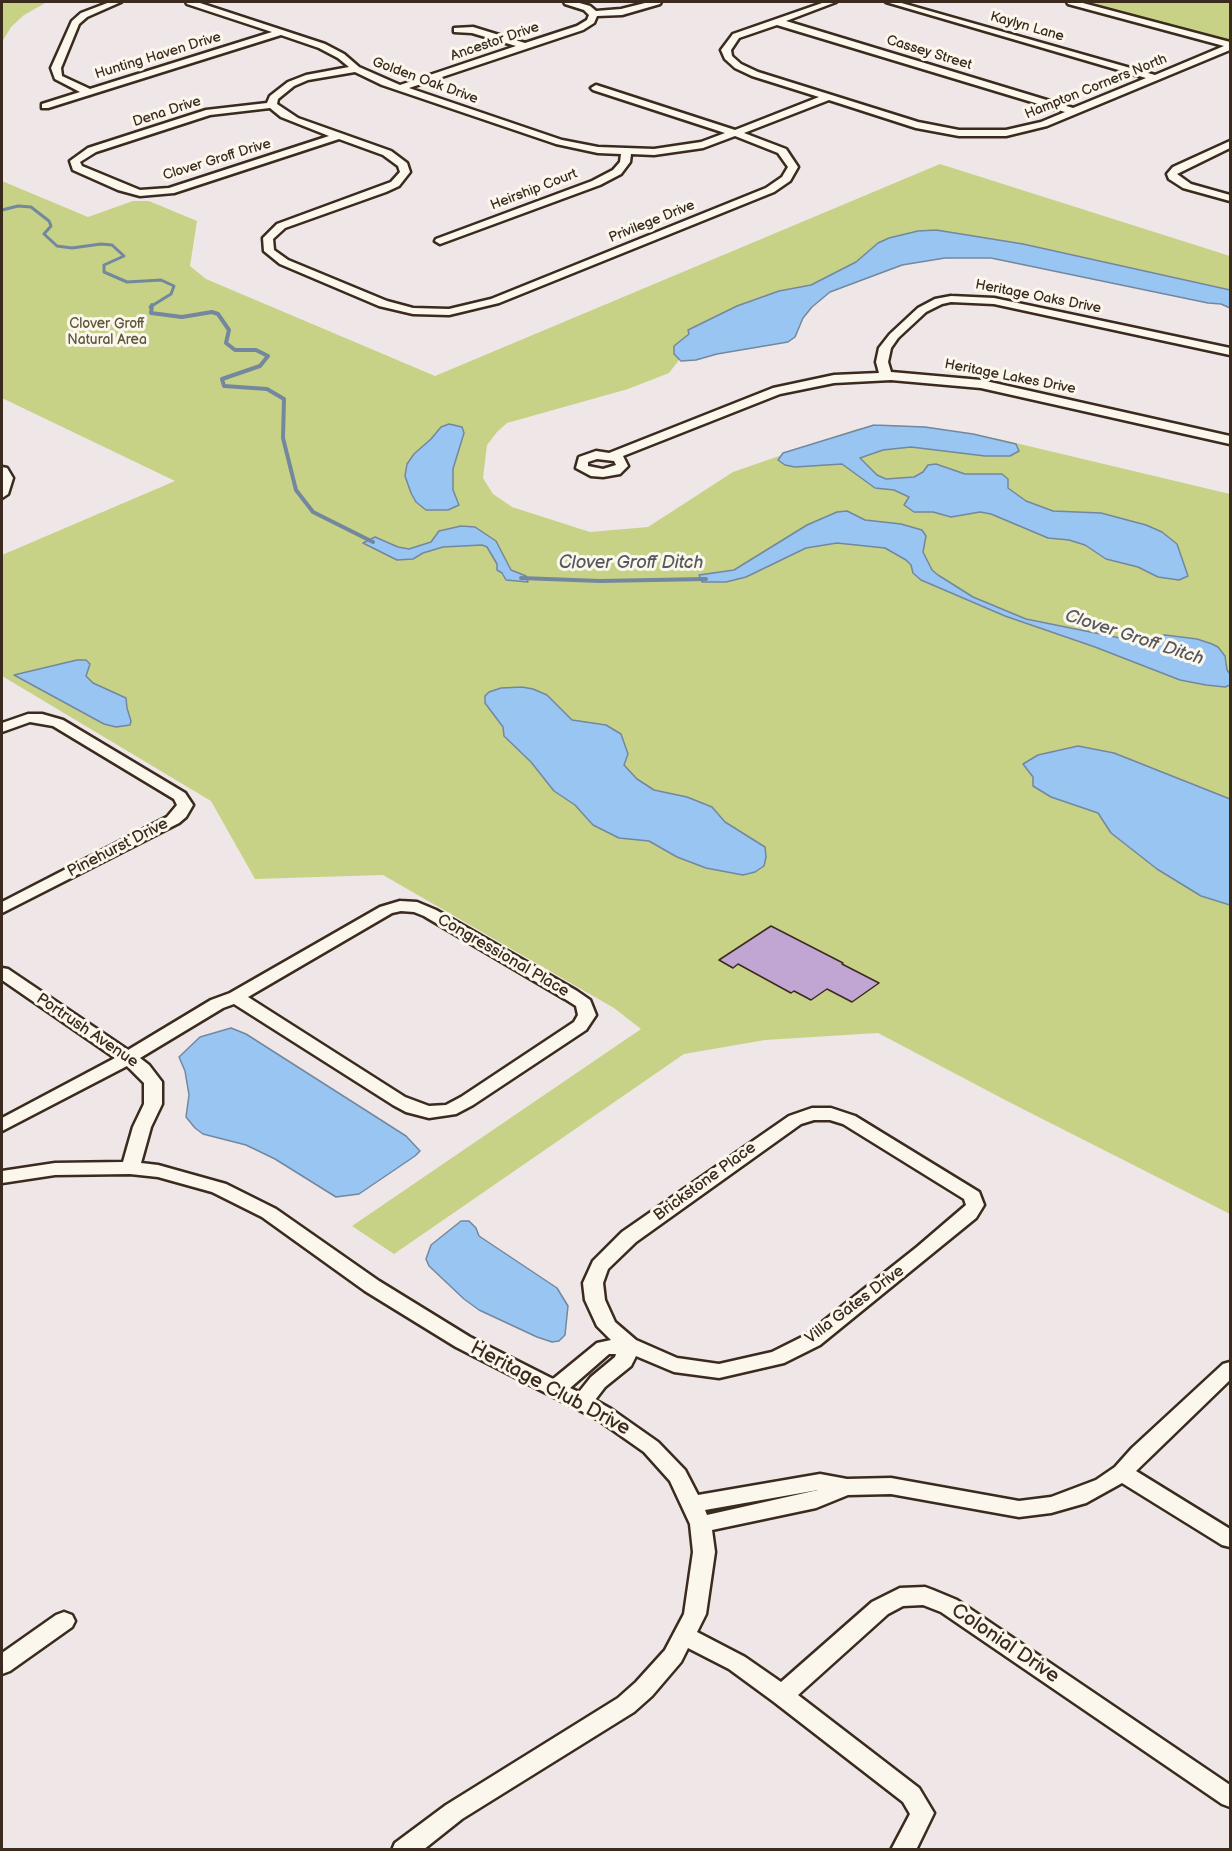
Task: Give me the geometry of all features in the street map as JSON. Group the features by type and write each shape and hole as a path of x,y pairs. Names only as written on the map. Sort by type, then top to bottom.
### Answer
{"street":[{"path":"88,92 58,77 56,68 75,23 84,15 117,2"},
{"name":"Golden Oak Drive","path":"190,2 331,51 356,69 400,88 560,142 588,149 626,153 703,145 829,97"},
{"path":"201,5 214,2"},
{"path":"568,2 587,8 594,14 622,12 657,2"},
{"path":"775,21 832,2"},
{"name":"Kaylyn Lane","path":"890,2 1156,78"},
{"path":"1071,2 1230,46"},
{"name":"Ancestor Drive","path":"400,88 580,28 591,21 594,14"},
{"name":"Hampton Corners North","path":"775,21 736,36 729,42 726,50 728,57 738,66 755,74 916,125 959,133 1006,133 1027,129 1075,112 1230,46"},
{"name":"Cassey Street","path":"775,21 1075,112"},
{"path":"457,30 473,30 525,46"},
{"name":"Hunting Haven Drive","path":"45,106 280,33"},
{"path":"338,136 284,115 272,105 273,98 280,90 306,78 356,69"},
{"path":"596,88 736,133"},
{"name":"Dena Drive","path":"75,161 92,150 209,112 272,105"},
{"name":"Privilege Drive","path":"338,136 387,153 404,165 405,172 402,178 388,187 281,226 268,238 268,251 284,262 383,304 413,311 449,312 495,301 770,190 786,179 793,167 782,152 736,133"},
{"name":"Clover Groff Drive","path":"75,161 77,168 87,174 122,188 154,193 183,188 338,136"},
{"path":"1230,144 1177,169 1172,174 1174,179 1187,186 1230,198"},
{"name":"Heirship Court","path":"440,241 596,183 617,172 626,162 626,153"},
{"name":"Heritage Oaks Drive","path":"886,376 882,362 885,348 894,336 922,310 939,301 951,299 994,301 1230,352"},
{"name":"Heritage Lakes Drive","path":"613,456 777,391 834,379 886,376 981,384 1230,440"},
{"path":"2,471 7,478 4,490"},
{"name":"Pinehurst Drive","path":"2,728 28,718 42,718 58,723 180,796 185,805 173,820 2,908"},
{"name":"Congressional Place","path":"2,1125 128,1058 217,1004 236,997 386,910 400,906 417,907 430,913 571,995 584,1004 587,1015 580,1026 467,1101 450,1110 429,1112 412,1108 399,1101 236,997"},
{"name":"Portrush Avenue","path":"2,973 128,1058 143,1069 153,1082 153,1104 142,1127 130,1168"},
{"name":"Brickstone Place","path":"629,1345 607,1326 595,1300 593,1283 600,1266 629,1237 751,1149 795,1120 812,1114 831,1114 849,1120 903,1152"},
{"name":"Villa Gates Drive","path":"629,1345 674,1365 719,1371 777,1358 813,1340 924,1252 969,1214 975,1205 972,1196 963,1188 903,1152"},
{"name":"Heritage Club Drive","path":"2,1177 55,1169 130,1168 158,1171 190,1179 248,1201 269,1213 382,1292 464,1342 621,1424 664,1458 678,1476 697,1514 704,1552 700,1592 695,1614 685,1636 658,1674 626,1705 454,1812 404,1850"},
{"path":"555,1389 604,1347 629,1345 624,1361 598,1382 582,1402"},
{"path":"697,1514 816,1500 847,1487 891,1486 1019,1509 1051,1505 1079,1497 1103,1486 1122,1473 1139,1453 1230,1369"},
{"path":"1122,1473 1230,1539"},
{"name":"Colonial Drive","path":"782,1695 880,1608 900,1597 925,1596 949,1606 1230,1797"},
{"path":"2,1665 64,1621"},
{"path":"685,1636 736,1663 782,1695 911,1795 922,1813 903,1850"}],"green space":[{"path":"2,2 47,2 24,15 11,27 2,42"},
{"path":"1072,2 1230,2 1230,45"},
{"name":"Clover Groff Natural Area","path":"940,164 1230,256 1230,308 1221,304 991,258 958,257 913,262 830,292 812,307 803,318 795,337 788,342 717,354 696,360 679,360 669,373 628,389 507,423 487,445 483,478 493,494 512,507 590,532 648,527 733,472 857,429 890,425 925,427 999,439 1230,494 1230,1214 878,1033 765,1040 684,1054 394,1254 352,1226 641,1029 614,1008 383,875 255,879 211,801 2,676 2,555 175,481 2,398 2,181 88,217 133,201 149,201 197,221 190,266 206,279 435,376"}],"water":[{"path":"936,230 1023,244 1230,290 1230,308 1221,304 991,258 945,258 902,265 830,292 812,307 803,318 795,337 788,342 717,354 696,360 681,361 674,354 674,346 689,334 688,330 737,306 779,291 811,285 856,262 878,243 889,238 918,231"},
{"path":"449,424 462,427 464,433 453,469 453,490 459,505 448,510 426,510 416,502 411,493 405,476 407,464 441,427"},
{"path":"874,425 925,427 973,434 1016,444 1019,451 1010,456 985,456 911,447 883,450 860,458 877,475 886,479 914,477 923,472 928,465 936,464 965,474 1002,474 1008,479 1008,488 1026,501 1053,511 1101,513 1146,525 1162,532 1177,544 1188,576 1179,580 1158,577 1138,567 1106,559 1085,545 1069,540 1048,538 991,514 980,512 951,517 933,512 914,512 904,505 909,497 894,490 875,488 842,464 795,467 785,465 778,460 783,453"},
{"path":"847,511 865,520 901,524 922,530 926,536 923,552 932,570 973,597 1026,619 1130,640 1165,635 1197,639 1212,644 1218,647 1225,656 1227,670 1230,674 1230,685 1225,687 1180,680 1005,616 921,580 913,573 911,565 906,560 885,548 837,543 806,548 746,577 726,582 702,582 699,575 734,570 807,525 837,512"},
{"path":"461,526 475,527 496,541 511,570 526,576 528,582 506,580 497,570 497,564 487,547 482,545 443,547 423,553 413,559 397,560 363,543 375,537 409,549 431,542 439,531"},
{"path":"77,660 86,660 90,664 86,676 93,683 126,698 130,725 116,727 104,724 14,675"},
{"path":"522,687 547,695 572,720 606,725 621,734 628,754 624,765 637,779 654,790 687,797 712,807 725,822 765,847 764,866 755,872 743,875 706,868 677,857 649,841 619,838 593,825 575,805 554,791 531,762 504,736 503,727 485,703 485,696 489,692 501,688"},
{"path":"1078,746 1114,753 1230,799 1230,905 1201,896 1157,869 1111,833 1098,813 1051,797 1033,786 1033,777 1023,764 1038,755"},
{"path":"231,1028 246,1034 406,1136 420,1151 359,1194 336,1197 275,1159 246,1145 203,1134 186,1117 189,1095 185,1071 179,1057 200,1037"},
{"path":"461,1221 469,1221 476,1228 479,1236 557,1288 568,1306 565,1335 559,1341 552,1342 537,1337 479,1310 429,1266 426,1259 431,1245"}],"building":[{"path":"771,926 879,983 852,1002 827,989 811,1000 794,991 791,993 738,964 733,968 719,960"}],"waterway":[{"path":"2,210 18,206 31,207 49,221 51,226 44,234 57,246 72,248 101,244 112,245 124,256 104,265 104,272 127,282 161,280 174,286 171,294 152,306"},
{"path":"152,306 151,313 182,317 212,312 218,314 229,330 226,343 235,350 256,350 268,356 260,366 222,379 224,386 267,389 284,399 283,438 296,490 313,512 373,542"},
{"name":"Clover Groff Ditch","path":"521,578 600,581 706,579"}]}
